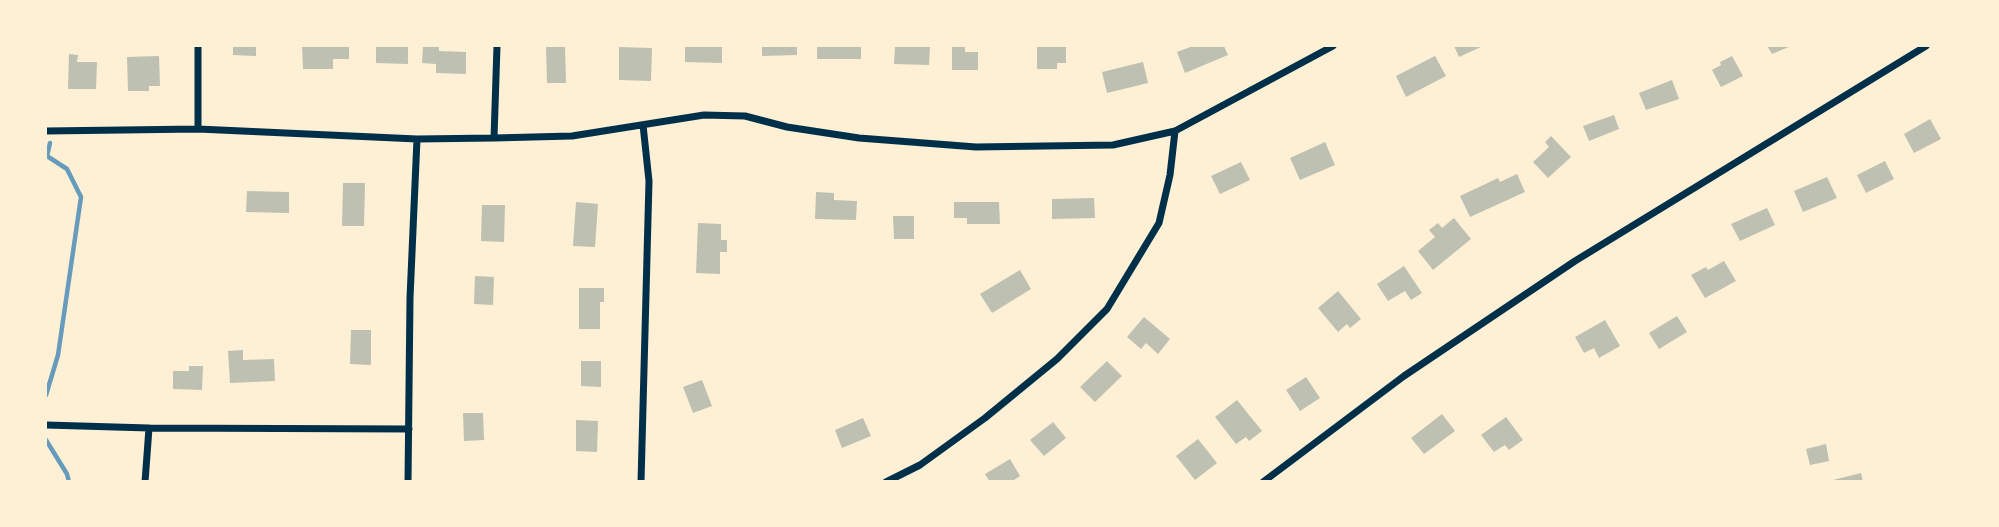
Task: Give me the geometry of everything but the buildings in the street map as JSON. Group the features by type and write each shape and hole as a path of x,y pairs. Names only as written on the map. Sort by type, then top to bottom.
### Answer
{"street":[{"path":"198,46 198,129"},
{"path":"494,138 497,46"},
{"path":"46,131 198,129 417,139 494,138 572,135 704,115 745,116 786,127 859,138 976,147 1113,145 1175,131 1333,46"},
{"path":"1263,481 1404,376 1576,261 1926,46"},
{"path":"641,481 649,181 643,125"},
{"path":"887,481 920,465 985,418 1057,359 1107,309 1159,223 1170,175 1175,131"},
{"path":"408,481 410,298 417,139"},
{"path":"46,425 409,429"},
{"path":"145,481 149,428"}],"waterway":[{"path":"46,395 58,355 81,197 67,169 47,156 50,143"},
{"path":"46,440 69,482"}]}
